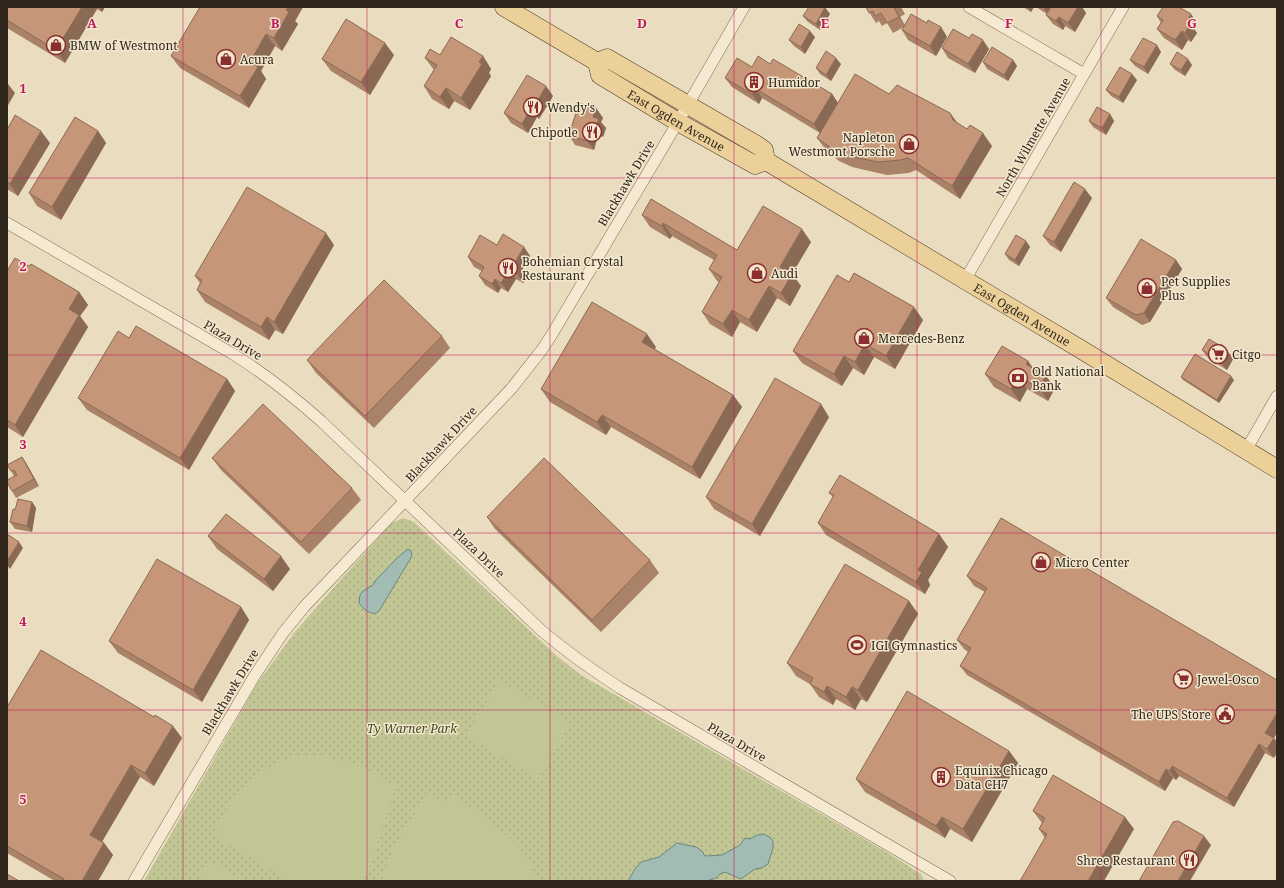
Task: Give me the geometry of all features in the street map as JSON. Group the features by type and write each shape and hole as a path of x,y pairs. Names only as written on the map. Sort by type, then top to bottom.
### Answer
{"main road":[{"name":"East Ogden Avenue","path":"504,7 597,62 600,75 678,122 755,165 766,161"},
{"name":"East Ogden Avenue","path":"597,62 607,58 764,150 766,161 1277,468"}],"street":[{"name":"Blackhawk Drive","path":"134,881 255,674 282,633 304,607 511,389 541,351 678,122 744,7"},
{"path":"969,7 1084,74"},
{"name":"North Wilmette Avenue","path":"965,280 1123,7"},
{"name":"Plaza Drive","path":"7,222 254,367 293,396 327,426 542,631 590,669 944,879"},
{"path":"1246,450 1277,396"}],"green space":[{"name":"Ty Warner Park","path":"403,518 414,522 558,657 581,675 885,851 921,874 924,881 144,881 257,684 294,633 343,577 392,523"},
{"path":"499,680 571,723 538,779 466,736"},
{"path":"308,755 350,763 364,768 397,785 370,867 359,881 289,881 212,835 234,799 253,778 276,763 292,757"},
{"path":"427,793 445,802 454,796 463,801 511,838 529,861 535,881 381,881 394,846"},
{"path":"208,860 244,881 198,881"}],"water":[{"path":"408,549 411,551 412,556 379,611 375,614 366,610 359,603 360,595 363,591 373,585 396,559"},
{"path":"764,834 773,841 773,848 768,864 762,868 755,869 741,879 725,872 716,878 706,881 628,881 641,862 659,857 677,843 696,847 702,851 705,856 722,855 740,845 745,838 750,839 757,835"}],"building":[{"name":"BMW of Westmont","path":"7,7 82,7 56,50 7,20"},
{"name":"Acura","path":"200,7 288,7 286,10 289,12 274,38 266,34 250,62 258,67 240,96 171,56"},
{"path":"809,7 825,7 816,24 803,16"},
{"path":"866,7 895,7 894,8 899,17 887,23 881,13 875,16 873,11 869,13"},
{"path":"1051,7 1078,7 1068,23 1059,17 1056,21 1046,15"},
{"path":"1163,7 1179,7 1191,14 1187,21 1190,24 1185,33 1182,31 1175,40 1157,29 1163,20 1157,16"},
{"path":"911,14 927,23 928,20 941,27 930,46 902,30"},
{"path":"346,19 385,43 361,82 322,59"},
{"path":"799,24 810,31 801,47 789,40"},
{"path":"953,29 969,38 972,34 983,40 968,64 942,48"},
{"path":"451,37 483,56 479,62 482,64 461,98 446,88 440,97 424,86 437,65 425,58 430,49 440,55"},
{"path":"1143,38 1157,45 1144,67 1130,60"},
{"path":"992,47 1013,60 1004,75 983,62"},
{"path":"826,51 836,58 826,75 816,68"},
{"path":"1177,52 1188,59 1181,70 1170,64"},
{"path":"758,56 770,64 773,59 832,94 814,124 756,89 752,94 725,78 737,58 752,67"},
{"path":"1120,67 1132,74 1119,97 1106,90"},
{"name":"Napleton Westmont Porsche","path":"855,74 889,94 897,85 950,113 953,120 967,129 970,125 983,133 952,186 908,158 879,162 853,157 831,148 817,138"},
{"path":"527,75 546,86 533,109 531,108 522,124 504,113"},
{"path":"579,103 596,108 593,117 599,119 596,127 592,126 587,141 569,135"},
{"path":"1097,107 1110,114 1102,128 1089,121"},
{"path":"15,115 41,131 10,184 7,182 7,130"},
{"path":"75,117 98,131 52,207 29,193"},
{"path":"1074,182 1085,189 1054,242 1043,236"},
{"path":"247,187 326,233 274,322 267,317 261,327 197,290 202,280 195,276"},
{"name":"Audi","path":"651,199 737,250 763,206 802,229 780,267 792,274 781,293 769,286 749,320 732,310 723,324 702,312 722,277 709,269 717,255 663,223 662,226 642,215"},
{"path":"503,234 524,247 513,266 519,269 517,274 509,270 501,283 495,279 492,284 479,276 484,267 468,257 480,235 497,245"},
{"path":"1016,235 1026,241 1015,260 1005,254"},
{"name":"Pet Supplies Plus","path":"1141,239 1176,260 1144,313 1136,315 1106,298"},
{"path":"15,258 29,266 31,264 79,292 69,309 79,315 15,425 7,420 7,271"},
{"name":"Mercedes-Benz","path":"854,273 914,307 886,356 865,344 855,362 844,356 834,374 793,351 837,275 849,282"},
{"path":"384,280 442,336 365,416 307,360"},
{"path":"592,302 647,334 642,342 733,395 692,467 602,415 597,422 541,389"},
{"path":"136,326 227,379 180,458 78,398 118,331 129,338"},
{"path":"1209,339 1227,350 1220,361 1202,350"},
{"path":"1002,346 1028,361 1026,364 1046,376 1039,388 1018,376 1011,389 985,374"},
{"name":"Citgo","path":"1195,354 1231,376 1217,400 1181,377"},
{"path":"775,378 821,404 752,524 706,497"},
{"path":"263,404 352,488 301,542 212,458"},
{"path":"22,457 34,479 12,491 7,480 17,475 14,470 11,471 7,465"},
{"path":"544,458 650,560 592,620 487,517"},
{"path":"840,475 939,534 918,570 922,572 916,582 818,523 834,495 829,493"},
{"path":"18,499 32,502 27,526 10,522 13,509 15,510"},
{"path":"226,514 281,556 264,579 208,536"},
{"path":"1001,518 1277,680 1277,713 1265,733 1274,738 1267,749 1259,744 1227,798 1172,766 1170,771 1166,769 1159,782 960,666 971,648 957,640 987,588 967,576"},
{"path":"7,534 19,542 7,561"},
{"path":"157,559 241,607 193,690 109,641"},
{"name":"IGI Gymnastics","path":"845,564 909,601 858,690 852,687 846,697 827,686 824,692 810,684 813,678 787,663"},
{"path":"41,650 154,717 155,715 173,726 145,773 131,765 90,835 104,843 82,881 63,881 64,879 7,846 7,707"},
{"name":"Equinix Chicago Data CH7","path":"907,691 1009,751 963,829 942,817 936,826 856,779"},
{"path":"1053,775 1125,817 1088,881 1020,881 1047,834 1039,829 1045,818 1033,811"},
{"path":"1178,821 1204,836 1178,881 1139,881 1173,822"},
{"path":"7,874 19,881 7,881"}],"place":[{"name":"BMW of Westmont","path":"56,45"},
{"name":"Acura","path":"226,59"},
{"name":"Humidor","path":"754,82"},
{"name":"Wendy's","path":"533,107"},
{"name":"Chipotle","path":"592,132"},
{"name":"Napleton Westmont Porsche","path":"909,144"},
{"name":"Bohemian Crystal Restaurant","path":"508,268"},
{"name":"Audi","path":"757,273"},
{"name":"Pet Supplies Plus","path":"1147,288"},
{"name":"Mercedes-Benz","path":"864,338"},
{"name":"Citgo","path":"1218,354"},
{"name":"Old National Bank","path":"1018,378"},
{"name":"Micro Center","path":"1041,562"},
{"name":"IGI Gymnastics","path":"857,645"},
{"name":"Jewel-Osco","path":"1183,679"},
{"name":"The UPS Store","path":"1225,714"},
{"name":"Equinix Chicago Data CH7","path":"941,777"},
{"name":"Shree Restaurant","path":"1189,860"}]}
